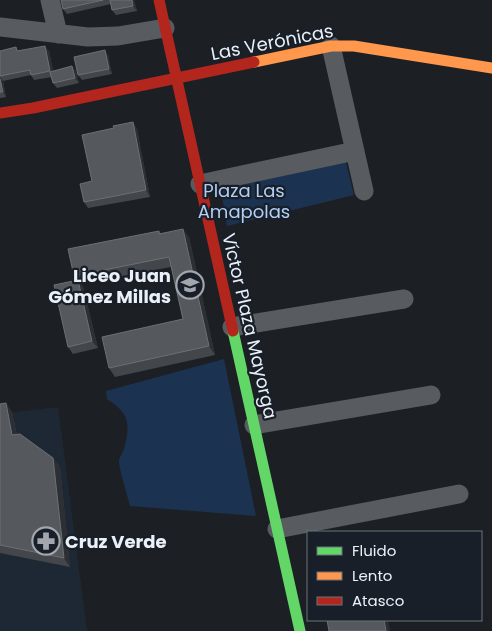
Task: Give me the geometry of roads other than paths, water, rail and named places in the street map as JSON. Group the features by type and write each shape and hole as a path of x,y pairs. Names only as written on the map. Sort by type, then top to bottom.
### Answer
{"street":[{"path":"50,0 58,34"},
{"name":"Víctor Plaza Mayorga","path":"159,0 277,529 303,624"},
{"path":"0,27 88,37 113,37 165,28"},
{"path":"330,46 364,191"},
{"name":"Las Verónicas","path":"0,113 177,79 330,46 354,46 492,68"},
{"path":"200,184 355,151"},
{"path":"232,327 404,299"},
{"path":"254,425 431,395"},
{"path":"277,529 458,494"}],"place":[{"name":"Liceo Juan Gómez Millas","path":"190,285"},
{"name":"Cruz Verde","path":"46,541"}],"park label":[{"name":"Plaza Las Amapolas","path":"244,200"}]}
